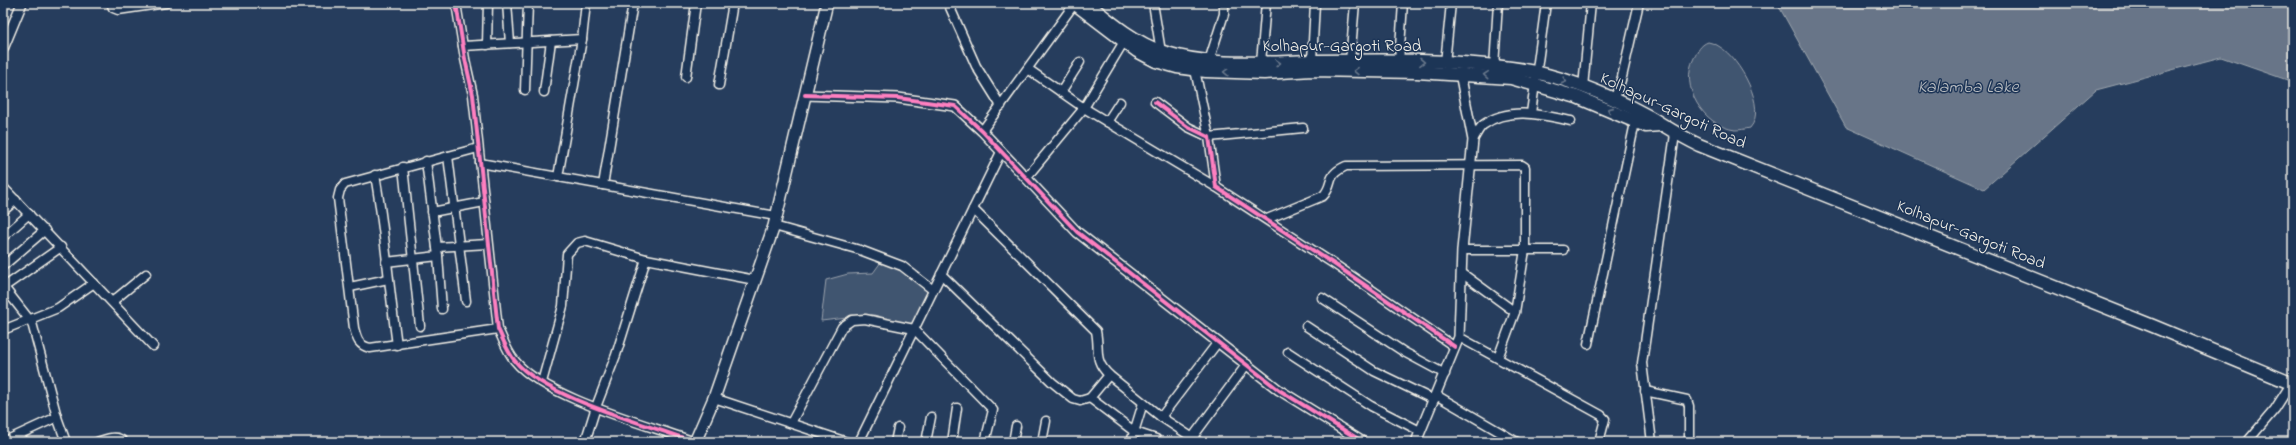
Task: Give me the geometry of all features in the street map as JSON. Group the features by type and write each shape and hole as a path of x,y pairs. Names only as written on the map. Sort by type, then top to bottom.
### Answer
{"main road":[{"path":"695,442 714,398 775,221 827,3"},
{"path":"1075,3 1126,38 1156,61 1264,73 1352,70 1460,73 1511,78 1537,78 1609,109 1636,117"},
{"name":"Kolhapur-Gargoti Road","path":"1087,3 1126,38 1194,65 1209,61 1260,63 1312,61 1445,63 1494,67 1537,78 1583,87 1614,101 1646,126 1660,125 1675,134 2292,384"}],"street":[{"path":"3,49 22,3"},
{"path":"111,3 113,8 118,10 166,3"},
{"path":"456,3 473,95 498,328 514,361 542,382 566,395 695,442"},
{"path":"487,45 488,3"},
{"path":"507,3 510,43"},
{"path":"525,90 528,43 528,3"},
{"path":"558,177 582,39 586,3"},
{"path":"603,185 633,3"},
{"path":"686,77 696,3"},
{"path":"719,85 733,3"},
{"path":"948,3 976,66 1001,106"},
{"path":"982,131 1075,3"},
{"path":"1153,3 1161,52"},
{"path":"1209,61 1224,14 1224,3"},
{"path":"1260,63 1266,3"},
{"path":"1312,61 1315,3"},
{"path":"1350,61 1355,3"},
{"path":"1399,62 1403,3"},
{"path":"1445,63 1451,3"},
{"path":"1494,67 1498,3"},
{"path":"1531,113 1537,78 1546,3"},
{"path":"1583,87 1591,3"},
{"path":"1614,101 1622,77 1639,3"},
{"path":"1026,178 1084,108 1126,38"},
{"path":"463,46 582,39"},
{"path":"544,92 551,41"},
{"path":"1062,92 1080,62"},
{"path":"1194,65 1209,137 1216,187"},
{"path":"1028,69 1084,108 1267,219 1455,347"},
{"path":"1416,442 1459,337 1463,274 1462,250 1472,140 1460,73"},
{"path":"805,95 883,97 939,102 955,106 982,131 1077,232 1279,390 1363,442"},
{"path":"1107,122 1120,102"},
{"path":"1155,102 1188,127 1209,137 1303,128"},
{"path":"1472,140 1482,126 1496,118 1531,113 1571,121"},
{"path":"1588,344 1636,117"},
{"path":"1652,442 1642,363 1675,134"},
{"path":"478,148 403,167 346,184 338,194 357,342 362,346 370,348 397,345 498,328"},
{"path":"859,442 1001,152"},
{"path":"448,156 466,301"},
{"path":"426,161 438,256 442,309"},
{"path":"480,163 603,185 775,221 902,266 934,290"},
{"path":"1267,219 1322,196 1327,191 1331,176 1336,171 1346,166 1471,164 1525,167 1525,250 1515,312 1498,358"},
{"path":"403,167 420,326"},
{"path":"375,175 382,218 397,345"},
{"path":"3,187 113,301 153,346"},
{"path":"3,211 16,200"},
{"path":"432,212 484,202"},
{"path":"973,209 1096,331 1097,358 1101,367 1143,403 1190,439 1247,364"},
{"path":"3,237 29,214"},
{"path":"3,266 45,230"},
{"path":"542,382 563,306 566,254 570,247 577,243 585,241 646,259 755,280"},
{"path":"437,247 488,244"},
{"path":"61,247 4,286 30,320 57,417 66,442"},
{"path":"1462,250 1563,250"},
{"path":"386,262 438,256"},
{"path":"585,442 596,407 616,355 646,259"},
{"path":"113,301 146,274"},
{"path":"942,274 1052,382 1073,399 1080,401 1090,398 1109,375"},
{"path":"1463,274 1515,312"},
{"path":"350,287 388,279"},
{"path":"3,330 58,308 94,283"},
{"path":"1322,298 1404,352 1445,374"},
{"path":"791,423 842,327 852,320 866,319 914,329 992,410 985,442"},
{"path":"1306,326 1374,370 1435,397 1517,442"},
{"path":"1459,337 1601,415 1605,419 1605,423 1599,442"},
{"path":"1161,417 1218,342"},
{"path":"1288,352 1371,406 1420,431"},
{"path":"2247,442 2275,409 2292,384"},
{"path":"1645,390 1687,400 1689,406 1689,442"},
{"path":"714,398 847,442"},
{"path":"1090,398 1134,432 1156,439 1156,442"},
{"path":"1131,442 1143,403"},
{"path":"952,442 957,408"},
{"path":"3,442 57,417"},
{"path":"926,442 932,417"},
{"path":"1042,442 1046,421"},
{"path":"1013,442 1016,426"},
{"path":"895,442 898,428"},
{"path":"22,433 26,442"},
{"path":"97,442 113,437 120,438 124,442"}],"shaded area":[{"path":"1708,42 1717,45 1735,61 1749,84 1756,108 1755,119 1750,128 1735,130 1723,127 1704,113 1697,103 1692,92 1690,69 1700,48"},
{"path":"881,262 900,269 928,291 911,326 874,315 821,321 826,280 848,274 873,273"}],"water":[{"name":"Kalamba Lake","path":"1777,3 2293,3 2293,82 2221,57 2096,90 1984,189 1846,127"}],"cycle path":[{"path":"456,3 465,59 473,95 498,329 507,350 515,361 529,374 549,387 599,409 695,442"},
{"path":"805,95 898,98 955,106 982,131 1077,232 1279,390 1363,442"},
{"path":"1155,102 1188,127 1209,137 1216,187 1337,266 1455,347"}]}
